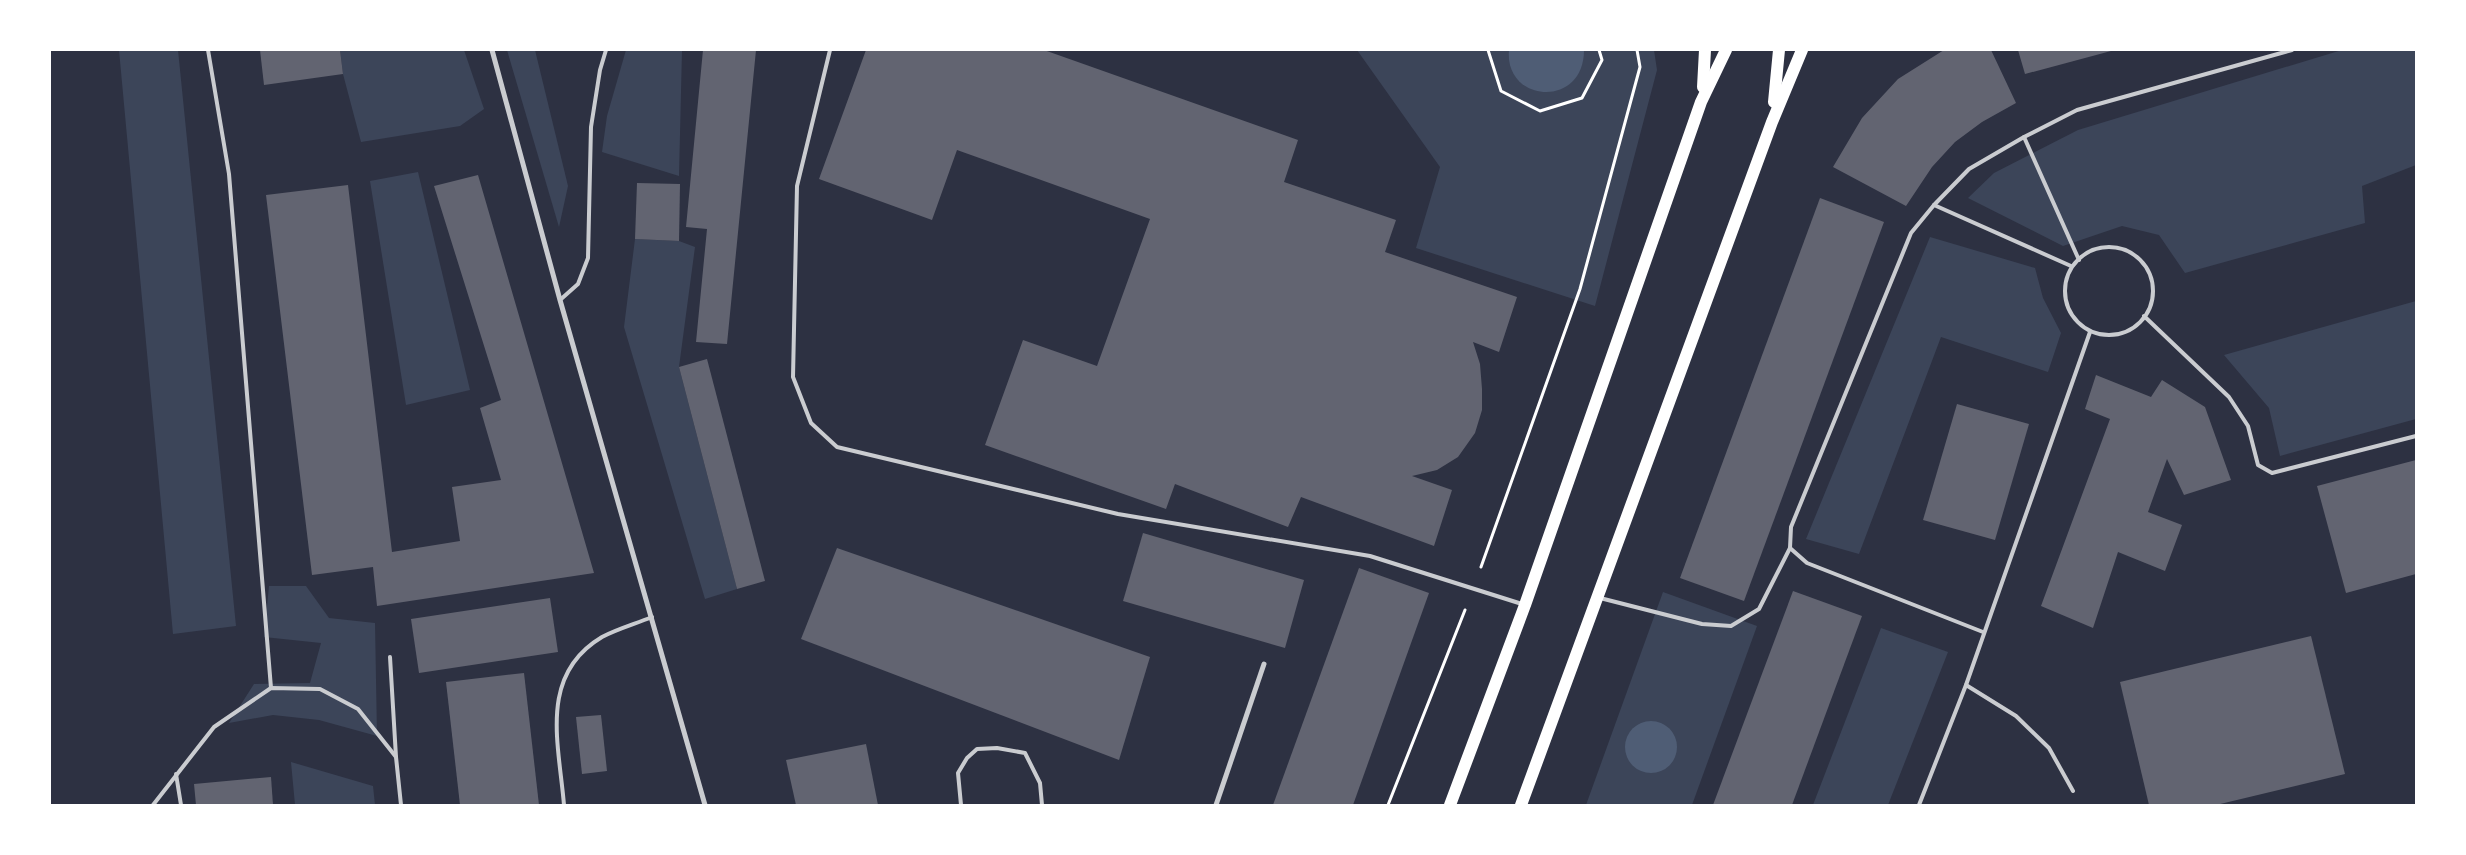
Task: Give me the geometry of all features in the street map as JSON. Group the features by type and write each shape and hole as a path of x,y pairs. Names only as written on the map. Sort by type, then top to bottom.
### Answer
{"main road":[{"path":"1701,102 1705,50"},
{"path":"1450,805 1524,605 1701,102 1726,50"},
{"path":"1772,122 1779,72 1779,50"},
{"path":"1521,805 1772,122 1802,50"}],"street":[{"path":"492,50 560,300 705,805"},
{"path":"1216,805 1264,664"}],"lane":[{"path":"208,50 230,174 271,688"},
{"path":"560,300 578,284 588,258 591,127 600,70 606,50"},
{"path":"830,50 797,186 793,377 811,423 837,447 1118,514 1370,556 1524,605"},
{"path":"1598,598 1702,624 1732,626 1759,609 1790,548 1791,527 1911,233 1934,205 1969,169 2024,137 2077,110 2292,50"},
{"path":"2024,137 2079,260"},
{"path":"1934,205 2071,266"},
{"path":"2116,246 2139,257 2152,278 2152,304 2139,325 2115,336 2090,332 2071,315 2066,299 2064,290 2071,266 2091,250 2116,246"},
{"path":"2144,316 2229,397 2248,426 2258,465 2272,473 2416,436"},
{"path":"1919,805 1966,685 1983,632 2090,332"},
{"path":"1790,548 1807,563 1983,632"},
{"path":"564,805 556,715 559,689 568,669 585,650 602,637 652,617"},
{"path":"390,657 401,805"},
{"path":"1966,685 2016,716 2049,748 2073,791"},
{"path":"153,805 214,727 271,688 320,689 358,708 396,757"},
{"path":"961,805 958,773 967,758 977,749 998,748 1025,753 1040,783 1042,805"},
{"path":"176,774 181,805"}],"path":[{"path":"1488,50 1501,91 1540,112 1582,98 1602,60 1599,50"},
{"path":"1388,805 1474,589 1580,288 1640,67 1637,50"}],"shaded area":[{"path":"119,50 178,50 236,626 173,634"},
{"path":"340,50 464,50 484,109 460,126 361,142 343,74"},
{"path":"507,50 535,50 568,186 559,227"},
{"path":"626,50 682,50 679,176 602,152 607,116"},
{"path":"1357,50 1654,50 1657,70 1595,306 1416,248 1440,167"},
{"path":"1509,50 1584,50 1581,69 1572,82 1559,90 1545,92 1531,89 1519,81 1511,68"},
{"path":"2342,50 2416,50 2416,165 2362,186 2365,223 2185,273 2159,235 2122,226 2063,246 1968,198 1994,173 2078,130"},
{"path":"418,172 470,390 406,405 370,181"},
{"path":"1930,237 2035,268 2043,298 2061,333 2048,372 1941,337 1859,554 1806,539"},
{"path":"635,239 679,241 695,247 679,367 737,589 705,599 624,327"},
{"path":"2416,301 2416,419 2280,456 2269,408 2224,355"},
{"path":"269,586 306,586 329,618 375,623 377,736 319,720 273,715 229,723 254,684 310,683 321,643 264,637"},
{"path":"1663,592 1757,626 1692,805 1586,805"},
{"path":"1881,628 1948,652 1888,805 1813,805"},
{"path":"1651,721 1661,723 1669,729 1675,737 1677,747 1675,757 1669,765 1661,771 1651,773 1641,771 1633,765 1627,757 1625,747 1627,737 1633,729 1641,723"},
{"path":"291,762 373,786 375,805 295,805"}],"building":[{"path":"260,50 340,50 343,74 264,85"},
{"path":"703,50 756,50 727,344 696,342 707,229 686,227"},
{"path":"866,50 1044,50 1298,140 1284,182 1396,220 1385,252 1517,297 1499,352 1473,342 1480,364 1482,389 1482,410 1475,433 1458,457 1437,470 1412,476 1452,490 1434,546 1301,497 1288,527 1175,484 1166,509 985,445 1023,340 1097,366 1150,219 957,150 932,220 819,179"},
{"path":"1944,50 1991,50 2016,103 1982,122 1955,142 1932,167 1906,206 1833,167 1862,118 1898,79"},
{"path":"2018,50 2111,50 2111,51 2025,74"},
{"path":"478,175 594,573 377,606 373,567 312,575 266,195 348,185 392,552 460,541 452,487 501,480 480,408 501,400 434,186"},
{"path":"637,183 680,184 679,241 635,239"},
{"path":"1820,198 1884,222 1744,601 1680,578"},
{"path":"707,359 765,581 737,589 679,367"},
{"path":"2096,375 2151,397 2162,380 2205,407 2231,480 2184,495 2167,459 2148,512 2182,525 2165,571 2118,552 2093,628 2041,606 2110,419 2085,409"},
{"path":"1957,404 2029,424 1995,540 1923,520"},
{"path":"2416,460 2416,574 2346,593 2317,486"},
{"path":"1143,533 1304,580 1285,648 1123,601"},
{"path":"837,548 1150,657 1119,760 801,639"},
{"path":"1359,568 1429,593 1353,805 1273,805"},
{"path":"1793,591 1862,616 1792,805 1713,805"},
{"path":"550,598 558,652 419,673 411,619"},
{"path":"2311,636 2345,774 2216,805 2149,805 2120,682"},
{"path":"524,673 539,805 460,805 446,682"},
{"path":"601,715 607,771 582,774 576,717"},
{"path":"866,744 878,805 796,805 786,760"},
{"path":"271,777 273,805 196,805 194,784"}]}
